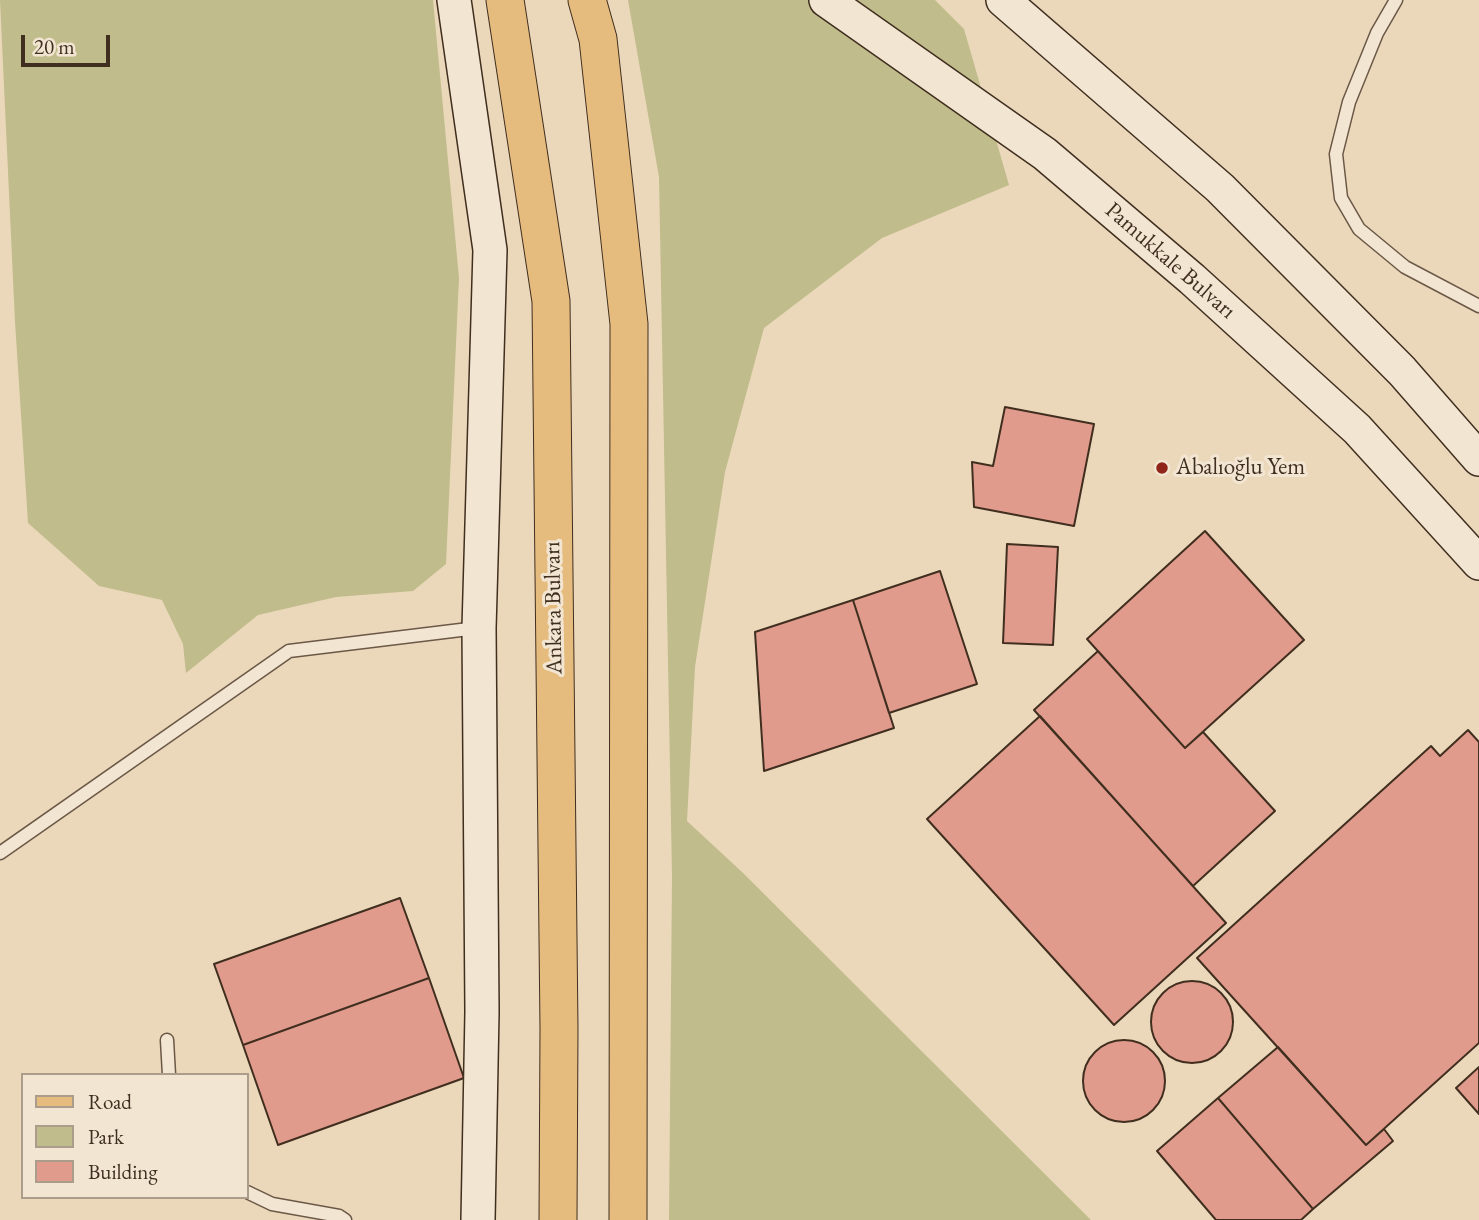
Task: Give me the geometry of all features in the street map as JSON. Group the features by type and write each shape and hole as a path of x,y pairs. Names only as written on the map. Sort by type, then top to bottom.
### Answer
{"main road":[{"path":"454,0 490,250 479,628 482,1012 478,1220"},
{"name":"Ankara Bulvarı","path":"505,0 551,301 559,1029 558,1220"},
{"path":"587,0 598,39 629,324 628,1220"},
{"name":"Pamukkale Bulvarı","path":"826,0 1045,154 1192,279 1357,429 1479,563"},
{"path":"1003,0 1220,188 1402,371 1479,459"}],"lane":[{"path":"1396,0 1377,33 1349,102 1336,154 1341,198 1359,229 1405,267 1479,306"},
{"path":"0,853 289,651 479,628"},
{"path":"167,1040 169,1073"},
{"path":"248,1192 272,1204 339,1216 345,1220"}],"green space":[{"path":"0,0 433,0 459,278 446,564 413,591 336,597 258,615 186,673 183,644 162,600 99,586 28,523 15,322"},
{"path":"628,0 935,0 964,29 1009,185 882,238 764,328 725,472 695,667 687,821 742,872 1091,1220 669,1220 672,876 659,177"}],"building":[{"path":"1005,407 1094,424 1074,526 974,507 972,462 993,466"},
{"path":"1205,531 1304,640 1185,748 1087,639"},
{"path":"1007,544 1058,547 1053,645 1003,643"},
{"path":"940,571 977,684 889,713 853,600"},
{"path":"853,600 894,728 764,771 755,632"},
{"path":"1098,651 1185,748 1203,732 1275,811 1193,886 1034,710"},
{"path":"1040,716 1226,923 1114,1025 927,819"},
{"path":"1468,730 1479,742 1479,1043 1366,1145 1197,958 1431,746 1440,756"},
{"path":"400,898 429,978 243,1045 214,964"},
{"path":"429,978 464,1078 278,1145 243,1045"},
{"path":"1192,981 1208,984 1221,993 1230,1006 1233,1022 1230,1038 1221,1051 1208,1060 1192,1063 1176,1060 1163,1051 1154,1038 1151,1022 1154,1006 1163,993 1176,984"},
{"path":"1124,1040 1140,1043 1153,1052 1162,1065 1165,1081 1162,1097 1153,1110 1140,1119 1124,1122 1108,1119 1095,1110 1086,1097 1083,1081 1086,1065 1095,1052 1108,1043"},
{"path":"1278,1047 1366,1145 1384,1129 1393,1141 1313,1209 1218,1098"},
{"path":"1479,1067 1479,1114 1456,1088"},
{"path":"1218,1098 1313,1209 1301,1220 1216,1220 1157,1151"}],"place":[{"name":"Abalıoğlu Yem","path":"1162,468"}]}
